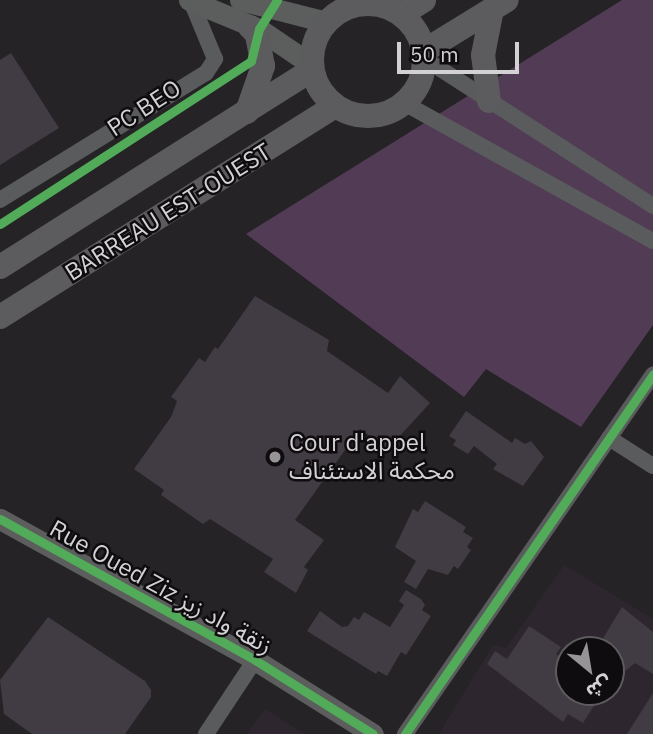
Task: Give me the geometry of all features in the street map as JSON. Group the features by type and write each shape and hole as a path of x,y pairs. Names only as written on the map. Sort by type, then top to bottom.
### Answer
{"main road":[{"path":"402,14 424,0"},
{"path":"354,5 379,5 402,14 417,30 425,55 415,91 404,103 377,116 348,113 335,106 317,84 312,68 312,50 326,22 354,5"},
{"path":"425,55 499,5"},
{"path":"489,101 483,55 499,5"},
{"path":"247,112 263,66 257,34 250,27"},
{"name":"BARREAU EST-OUEST","path":"0,267 247,112 312,68"},
{"name":"BARREAU EST-OUEST","path":"3,317 335,106"}],"street":[{"path":"190,0 278,40 312,68"},
{"path":"0,200 206,73 215,59 190,0"},
{"path":"240,0 326,22"},
{"path":"425,55 489,101 653,206"},
{"path":"404,103 653,241"},
{"path":"405,734 653,374"},
{"path":"608,438 653,466"},
{"name":"Rue Oued Ziz زنقة واد زيز","path":"0,519 255,660 373,734"},
{"path":"206,734 255,660"}],"shaded area":[{"path":"622,0 653,0 653,325 581,427 486,369 464,397 246,234"},
{"path":"564,565 653,619 653,734 439,734 493,645 506,648"},
{"path":"265,709 305,734 247,734"}],"building":[{"path":"11,53 59,128 0,165 0,60"},
{"path":"255,296 329,340 327,351 388,393 400,376 430,403 388,449 360,429 295,520 324,540 304,567 308,570 296,593 264,572 273,559 210,519 203,524 161,495 164,490 134,469 171,417 177,401 171,397 199,358 205,362 215,347 218,349"},
{"path":"466,411 512,443 515,438 525,444 531,441 544,457 523,486 493,469 497,464 474,446 468,454 453,445 456,440 449,436"},
{"path":"425,501 466,527 463,532 473,538 467,547 471,550 458,569 454,566 448,575 428,569 416,589 404,582 416,561 395,547 413,509 418,512"},
{"path":"406,590 421,599 425,605 422,610 431,616 406,655 401,652 387,676 378,671 376,674 307,631 320,611 342,627 348,626 354,617 359,620 364,612 390,627 404,605 399,601"},
{"path":"622,607 653,632 653,674 635,663 625,671 625,636 604,636"},
{"path":"48,617 145,681 151,690 151,697 125,734 32,734 4,714 0,680"},
{"path":"529,626 555,643 555,706 594,706 583,723 568,714 563,722 487,664 495,651 507,659"},
{"path":"653,693 653,734 627,734"}],"cycle path":[{"name":"PC BEO","path":"0,224 251,61 259,29 277,0"},
{"path":"405,734 653,374"},
{"path":"0,519 255,660 373,734"}],"place":[{"name":"Cour d'appel محكمة الاستئناف","path":"275,457"}]}
